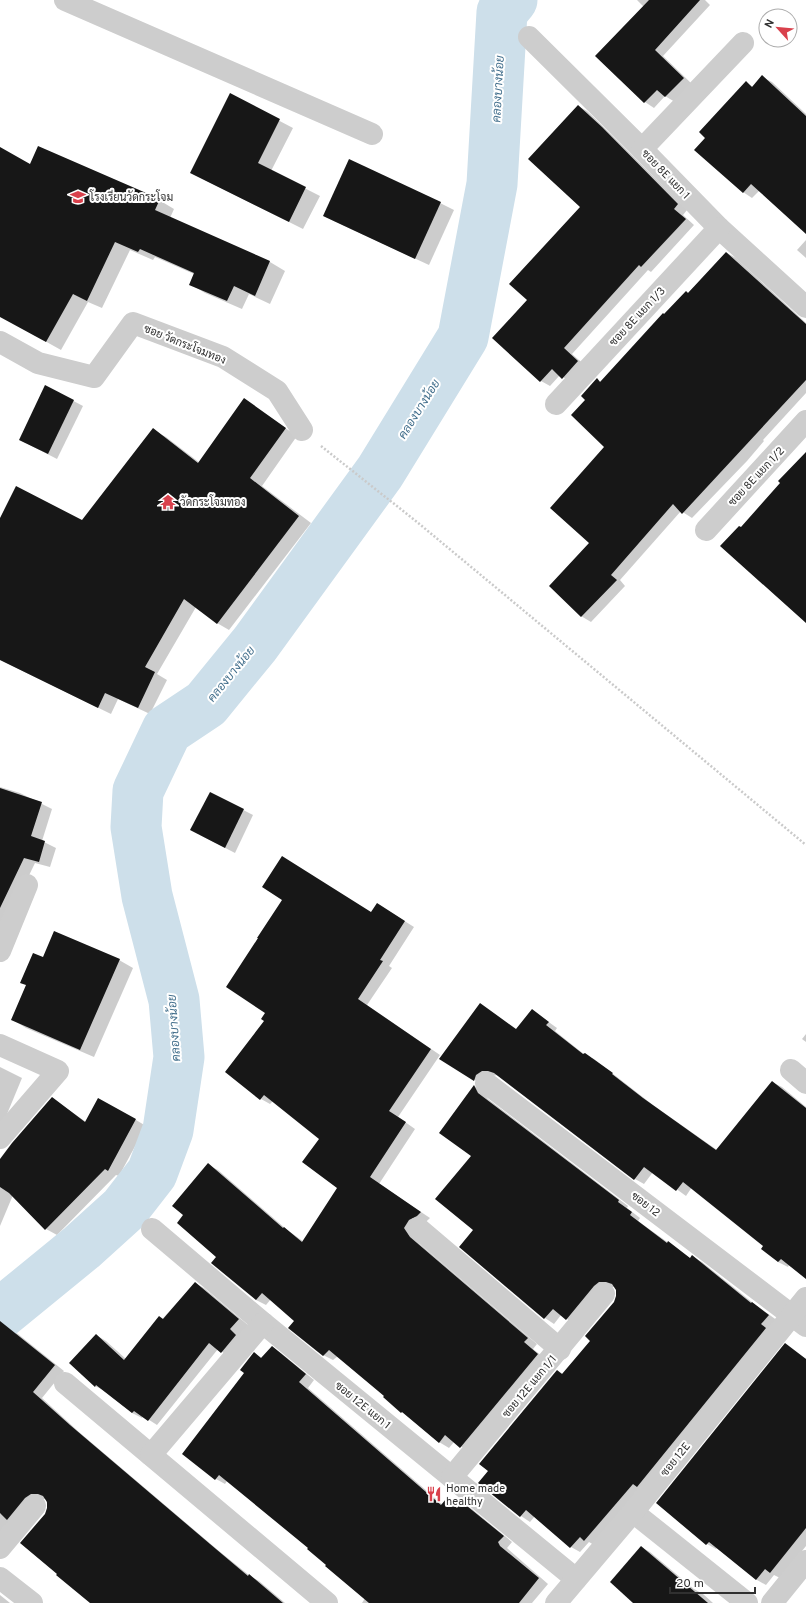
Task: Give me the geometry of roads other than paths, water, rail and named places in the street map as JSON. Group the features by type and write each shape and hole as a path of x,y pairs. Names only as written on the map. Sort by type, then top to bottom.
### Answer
{"street":[{"path":"65,0 372,134"},
{"name":"ซอย 8E แยก 1","path":"529,37 719,228 806,307"},
{"path":"642,149 743,43"},
{"name":"ซอย 8E แยก 1/3","path":"556,404 719,228"},
{"name":"ซอย วัดกระโจมทอง","path":"0,342 38,363 94,376 133,323 223,357 277,391 302,430"},
{"name":"ซอย 8E แยก 1/2","path":"706,530 806,421"},
{"path":"0,951 27,885"},
{"path":"0,1045 58,1071 0,1138"},
{"name":"ซอย 12","path":"486,1083 799,1320"},
{"path":"418,1228 560,1349"},
{"name":"ซอย 12E แยก 1","path":"152,1229 263,1323 576,1579"},
{"name":"ซอย 12E แยก 1/1","path":"452,1477 560,1349 604,1294"},
{"name":"ซอย 12E","path":"556,1603 799,1320 806,1298"},
{"path":"151,1455 263,1323"},
{"path":"65,1383 327,1603"},
{"path":"0,1548 35,1506"},
{"path":"633,1512 747,1603"},
{"path":"772,1603 806,1561"},
{"path":"0,1578 32,1603"}],"waterway":[{"name":"คลองบางน้อย","path":"0,1314 82,1247 124,1209 152,1173 168,1130 179,1057 174,1000 147,896 136,827 138,791 167,730 206,704 255,644 380,472 463,337 492,184 502,12 512,0"}],"place":[{"name":"โรงเรียนวัดกระโจม","path":"78,197"},
{"name":"วัดกระโจมทอง","path":"168,502"},
{"name":"Home made healthy","path":"434,1494"}]}
